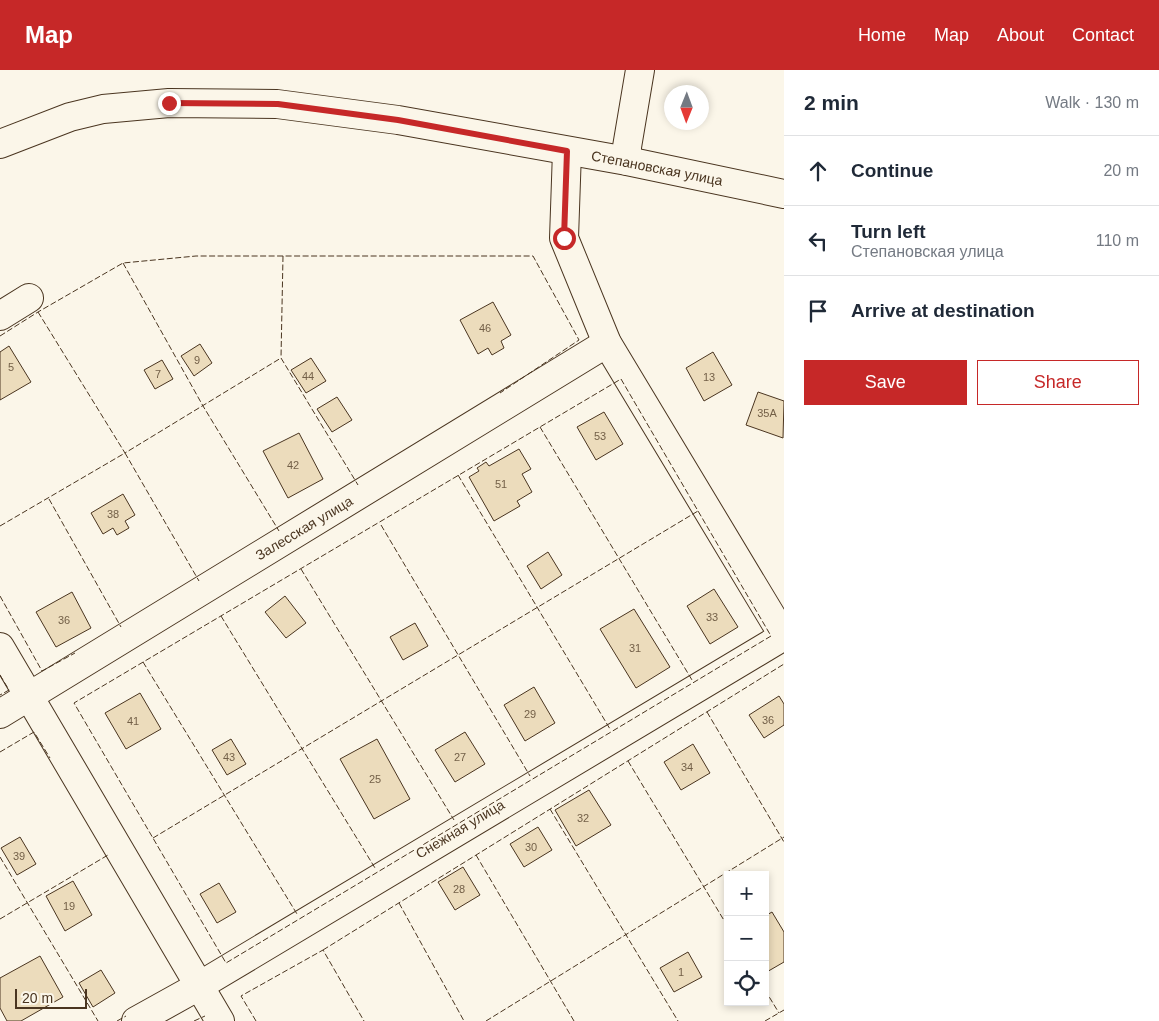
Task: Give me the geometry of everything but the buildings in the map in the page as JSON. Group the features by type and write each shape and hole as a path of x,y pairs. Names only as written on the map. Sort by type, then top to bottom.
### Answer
{"street":[{"path":"626,161 640,70"},
{"name":"Степановская улица","path":"0,144 70,117 103,109 169,103 278,104 398,120 626,161 784,194"},
{"path":"567,151 564,238 608,343 784,636"},
{"path":"0,316 29,298"},
{"name":"Залесская улица","path":"0,714 608,343"},
{"name":"Снежная улица","path":"136,1021 199,986 784,636"},
{"path":"0,647 220,1021"}],"fence":[{"path":"0,336 123,263 196,256 533,256 579,340 500,393"},
{"path":"283,256 281,358 358,485"},
{"path":"123,263 203,406 279,531"},
{"path":"38,312 125,453 281,358"},
{"path":"621,379 771,636 226,963 74,703 621,379"},
{"path":"540,427 692,680"},
{"path":"0,526 125,453 199,581"},
{"path":"458,475 610,729"},
{"path":"49,499 121,627"},
{"path":"153,838 698,511"},
{"path":"381,525 530,776"},
{"path":"301,569 454,820"},
{"path":"0,596 42,671 75,653"},
{"path":"221,616 375,868"},
{"path":"143,662 297,914"},
{"path":"323,950 784,664"},
{"path":"0,675 9,690 0,695"},
{"path":"707,712 784,842"},
{"path":"0,752 34,732 50,758"},
{"path":"628,761 724,920"},
{"path":"550,809 678,1021"},
{"path":"486,1021 784,837"},
{"path":"0,919 108,855"},
{"path":"476,855 574,1021"},
{"path":"0,857 98,1021"},
{"path":"399,903 464,1021"},
{"path":"256,1021 241,996 323,950 364,1021"},
{"path":"769,997 779,1013"},
{"path":"765,1021 784,1010"},
{"path":"117,1021 126,1016"},
{"path":"194,1021 205,1016"}],"route":[{"path":"169,103 278,104 398,120 567,151 564,238"}]}
